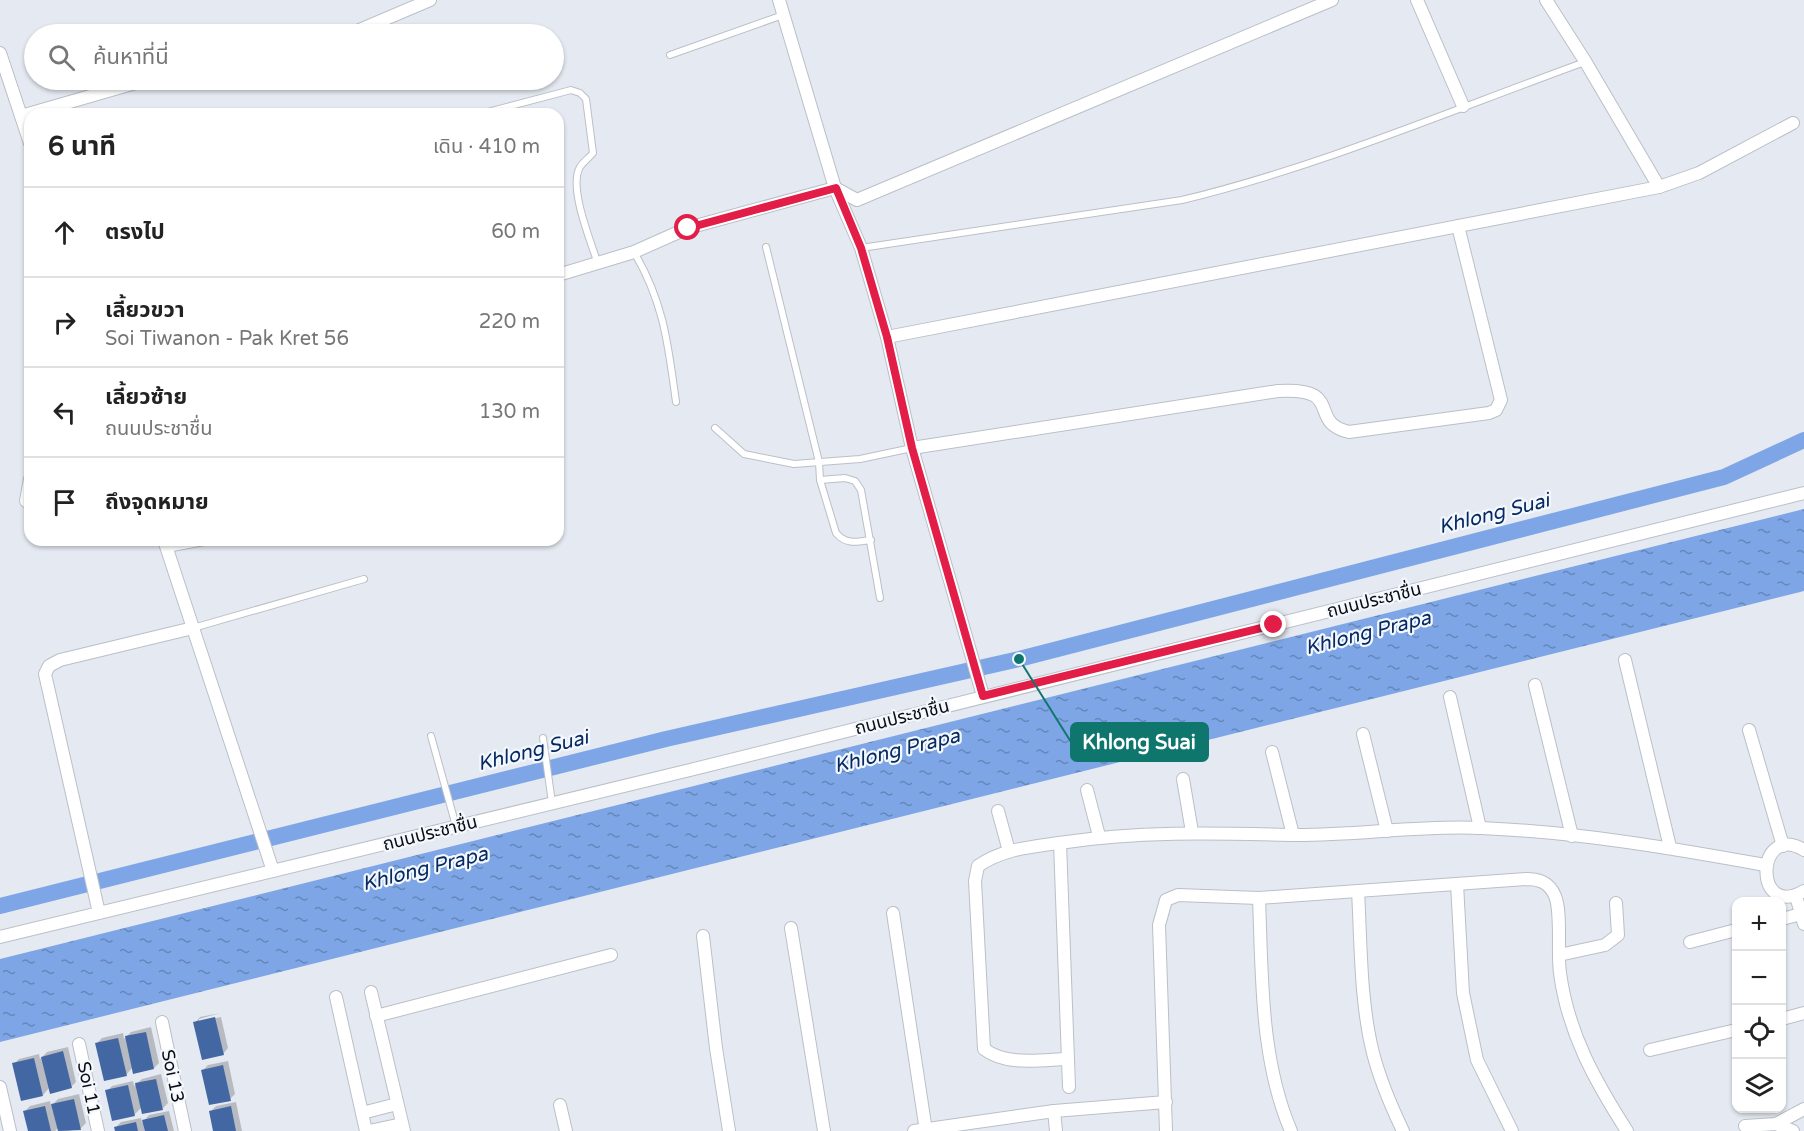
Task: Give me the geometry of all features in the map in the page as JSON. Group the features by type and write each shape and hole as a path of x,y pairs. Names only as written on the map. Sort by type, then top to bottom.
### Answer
{"street":[{"path":"374,24 430,0"},
{"path":"564,273 634,252 688,228 836,188 856,200 1332,0"},
{"path":"1417,0 1463,106"},
{"path":"1546,0 1586,61 1659,187"},
{"path":"782,1 783,15 836,188 861,248 887,337 912,448 983,696"},
{"path":"0,53 24,125"},
{"path":"49,108 111,90"},
{"path":"887,337 1659,187 1699,173 1792,123"},
{"path":"912,448 1278,391 1310,391 1320,397 1330,423 1337,429 1349,432 1489,413 1496,410 1501,400 1458,226"},
{"name":"ถนนประชาชื่น","path":"0,937 552,803 1804,493"},
{"path":"166,546 273,871"},
{"path":"99,913 45,674 49,666 60,660 193,628"},
{"path":"1625,660 1670,847"},
{"path":"1535,685 1572,836"},
{"path":"1450,698 1480,828"},
{"path":"1749,730 1782,846"},
{"path":"1363,734 1387,831"},
{"path":"1272,752 1293,835"},
{"path":"1183,779 1192,832"},
{"path":"1087,790 1099,836"},
{"path":"998,811 1009,851"},
{"path":"1067,1059 1016,1060 994,1057 984,1049 975,881 978,866 990,857 1009,851 1099,836 1192,832 1293,835 1480,828 1670,847 1765,865"},
{"path":"1060,843 1069,1087"},
{"path":"1786,919 1803,919 1800,894 1779,894 1772,889 1765,874 1765,865 1771,853 1782,846 1804,850"},
{"path":"1166,1131 1159,925 1166,900 1178,895 1259,898 1539,879 1548,885 1556,897 1560,972 1571,1028 1593,1079 1627,1131"},
{"path":"1457,884 1463,993 1477,1060 1512,1131"},
{"path":"1358,891 1364,992 1372,1052 1388,1100 1403,1131"},
{"path":"1259,898 1263,1003 1275,1074 1291,1131"},
{"path":"1559,955 1612,942 1618,935 1616,903"},
{"path":"893,913 922,1131 1054,1111 1166,1102"},
{"path":"791,928 824,1131"},
{"path":"1690,942 1732,931"},
{"path":"703,936 716,1048 729,1131"},
{"path":"376,1016 611,955"},
{"path":"336,997 368,1131 403,1127 370,992"},
{"path":"1786,1018 1804,1013"},
{"name":"Soi 13","path":"162,1022 185,1131"},
{"path":"1650,1050 1732,1031"},
{"name":"Soi 11","path":"79,1044 98,1131"},
{"path":"0,1087 10,1131"},
{"path":"362,1113 397,1104"},
{"path":"560,1105 566,1131"},
{"path":"1745,1126 1776,1124 1804,1108"},
{"path":"1054,1111 1056,1131"},
{"path":"1776,1124 1793,1131"}],"lane":[{"path":"670,55 783,15"},
{"path":"861,248 1182,200 1314,161 1586,61"},
{"path":"503,108 571,90 580,93 585,99 592,153 579,169 576,181 579,206 598,264"},
{"path":"766,247 819,462 820,480 836,533 842,540 850,542 872,540"},
{"path":"634,252 650,279 664,319 676,402"},
{"path":"715,429 744,454 795,464 860,459 912,448"},
{"path":"820,480 845,478 855,481 867,511 880,598"},
{"path":"193,628 364,579"},
{"path":"431,736 456,826"},
{"path":"543,738 552,803"}],"water":[{"name":"Khlong Prapa","path":"1804,509 1804,591 0,1042 0,959"}],"building":[{"path":"215,1017 224,1055 202,1060 193,1022"},
{"path":"146,1032 154,1069 133,1074 125,1036"},
{"path":"118,1038 127,1076 104,1081 95,1043"},
{"path":"63,1051 72,1088 50,1094 41,1057"},
{"path":"34,1058 43,1096 21,1101 12,1063"},
{"path":"223,1065 231,1101 209,1105 201,1070"},
{"path":"156,1079 163,1110 142,1114 135,1083"},
{"path":"128,1085 135,1116 112,1121 105,1090"},
{"path":"74,1099 81,1130 58,1131 51,1104"},
{"path":"45,1106 51,1131 28,1131 23,1111"},
{"path":"231,1106 236,1131 213,1131 209,1111"},
{"path":"164,1115 168,1131 145,1131 142,1120"},
{"path":"136,1122 138,1131 115,1131 114,1127"}],"waterway":[{"name":"Khlong Suai","path":"0,906 666,739 1019,659 1724,477 1804,440"}],"place":[{"name":"Khlong Suai","path":"1019,659"}],"route":[{"path":"688,228 784,200 836,188 861,248 887,337 912,448 983,696 1274,625"}]}
